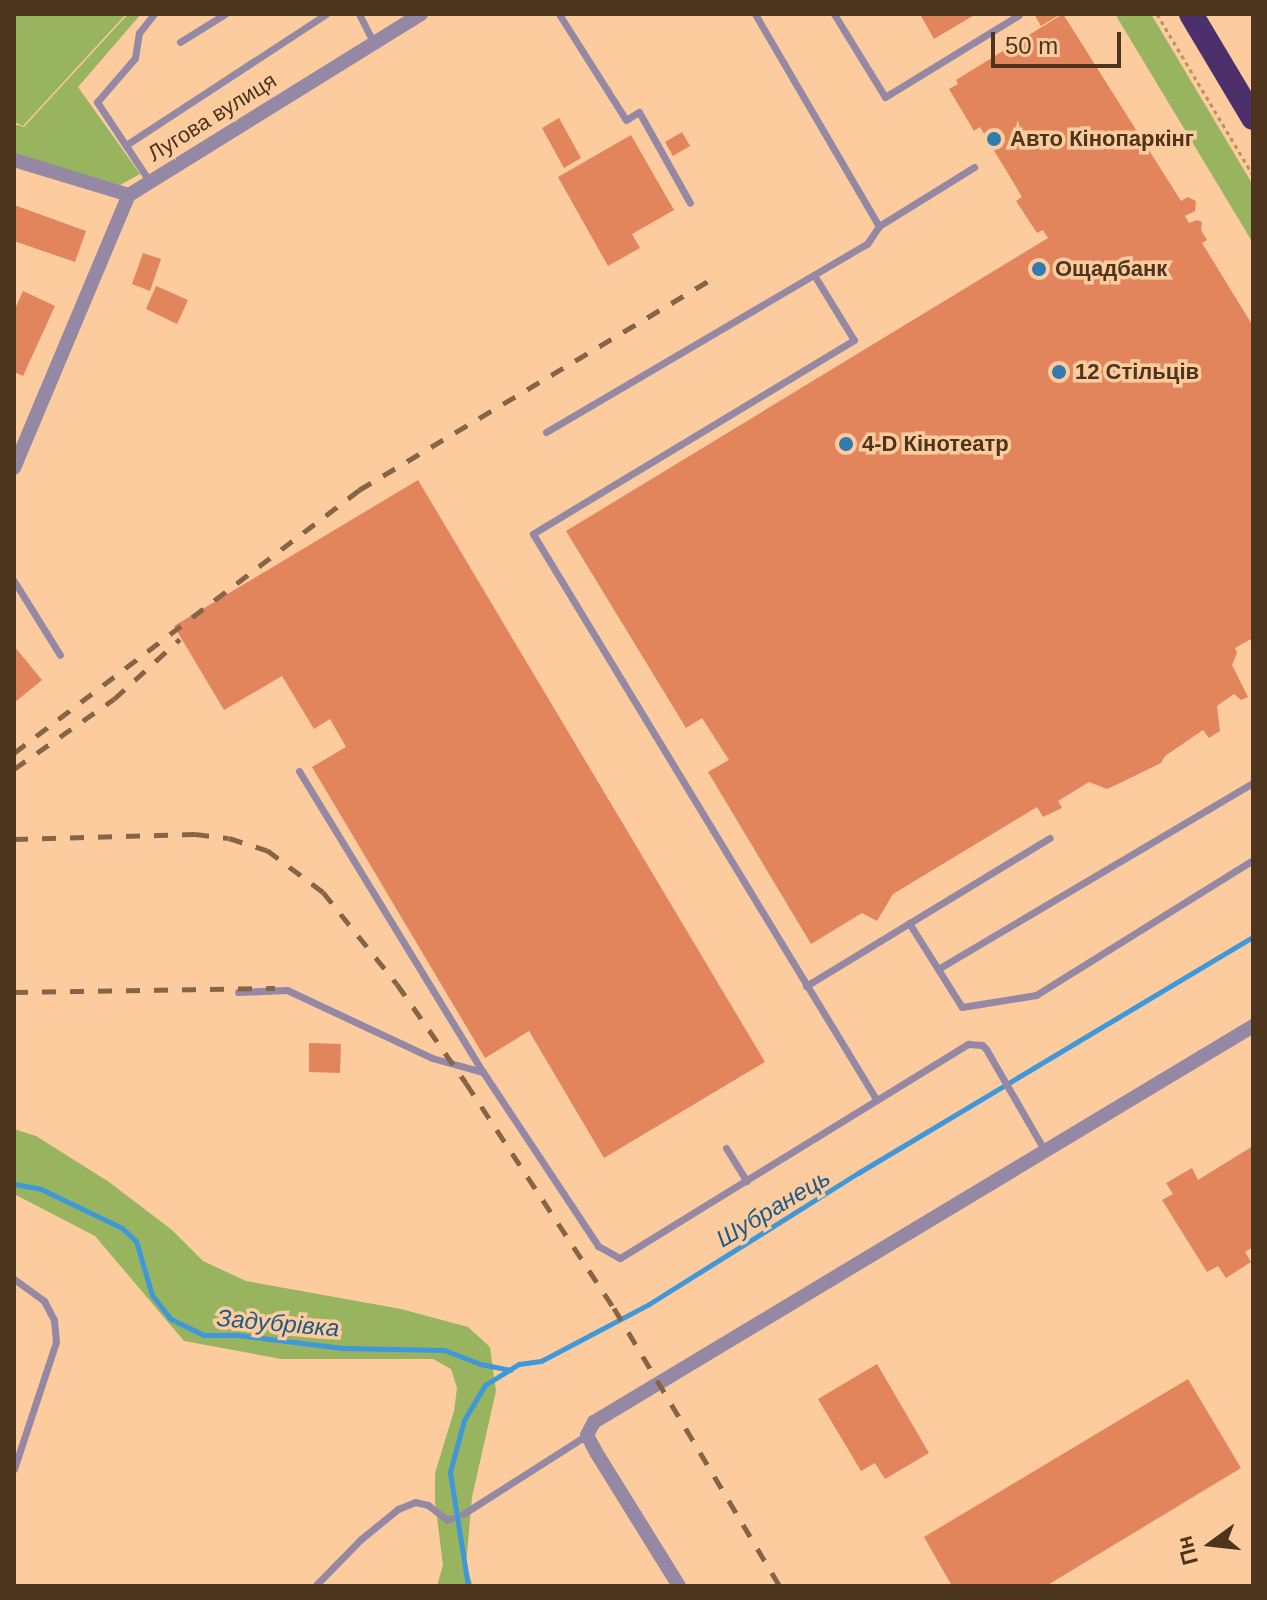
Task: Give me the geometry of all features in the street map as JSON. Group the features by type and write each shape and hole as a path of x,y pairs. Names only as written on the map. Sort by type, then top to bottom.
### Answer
{"highway":[{"path":"1191,14 1253,118"}],"street":[{"name":"Лугова вулиця","path":"129,195 421,14"},
{"path":"14,160 129,195 14,468"},
{"path":"679,1586 587,1435 594,1422 1253,1026"}],"lane":[{"path":"150,182 97,102 135,58 139,33 154,14"},
{"path":"180,42 225,14"},
{"path":"126,145 326,14"},
{"path":"359,14 374,43"},
{"path":"559,14 626,120 639,112 690,203"},
{"path":"755,14 879,226"},
{"path":"834,14 885,97 1019,15"},
{"path":"546,432 867,244 879,226 974,167"},
{"path":"814,275 854,340 533,534 876,1099"},
{"path":"14,581 60,655"},
{"path":"299,771 483,1072 598,1246 620,1258 968,1044 982,1045 993,1060 1045,1151"},
{"path":"938,969 1253,783"},
{"path":"806,986 1049,838"},
{"path":"909,923 962,1007 1036,995 1253,860"},
{"path":"238,992 287,990 432,1058 483,1072"},
{"path":"726,1148 747,1181"},
{"path":"14,1279 44,1301 54,1320 56,1342 14,1469"},
{"path":"463,1514 587,1435"},
{"path":"316,1586 361,1539 398,1509 415,1502 428,1505 447,1520 452,1518"}],"path":[{"path":"1157,14 1253,175"}],"green space":[{"path":"14,14 126,14 23,126 14,122"},
{"path":"128,14 141,14 78,87 140,174 120,185 14,154 14,124 24,127"},
{"path":"1115,14 1151,14 1253,185 1253,243"},
{"path":"14,1129 36,1136 109,1182 172,1230 203,1261 246,1281 401,1309 468,1327 490,1347 496,1391 472,1497 466,1566 473,1586 437,1586 443,1565 435,1502 435,1473 454,1411 457,1388 451,1369 433,1359 281,1359 184,1341 95,1236 14,1194"}],"building":[{"path":"920,14 976,14 934,39"},
{"path":"1034,14 1061,14 1041,26"},
{"path":"1063,14 1181,201 1188,197 1196,201 1195,211 1185,216 1189,223 1202,222 1201,230 1207,240 1202,243 1253,326 1253,638 1235,648 1237,653 1232,665 1248,697 1241,700 1234,694 1217,706 1220,731 1209,738 1203,730 1165,756 1161,763 1107,789 1089,782 1058,801 1062,808 1043,817 1037,807 893,894 877,921 862,913 811,944 708,772 729,760 702,718 686,728 566,531 1048,238 1043,230 1037,233 1016,201 1022,197 980,127 974,131 949,89 958,84 956,80"},
{"path":"559,118 581,158 564,168 542,128"},
{"path":"682,132 690,146 673,156 665,142"},
{"path":"631,135 674,210 632,234 640,248 608,266 558,177"},
{"path":"14,205 86,231 75,262 14,241"},
{"path":"143,253 161,259 150,291 132,284"},
{"path":"156,286 188,300 177,324 146,309"},
{"path":"23,291 55,306 23,376 14,372 14,311"},
{"path":"418,480 765,1062 604,1158 529,1031 485,1058 312,767 346,747 330,719 314,729 282,676 224,710 174,626"},
{"path":"14,646 42,680 14,703"},
{"path":"309,1043 341,1044 340,1073 309,1072"},
{"path":"1253,1146 1253,1247 1245,1252 1251,1262 1226,1278 1218,1266 1207,1272 1162,1200 1173,1194 1166,1183 1192,1168 1198,1180"},
{"path":"877,1364 929,1453 885,1479 875,1463 861,1471 818,1399"},
{"path":"1188,1379 1241,1468 1046,1586 952,1586 924,1537"}],"waterway":[{"name":"Шубранець","path":"468,1586 450,1472 464,1420 485,1385 519,1364 541,1361 649,1304 858,1173 1253,937"},
{"name":"Задубрівка","path":"14,1184 41,1189 122,1228 136,1241 152,1295 171,1319 204,1335 237,1335 342,1348 444,1350 480,1364 510,1370"}],"railway":[{"path":"14,753 359,490 708,281"},
{"path":"14,769 114,699 180,639"},
{"path":"14,839 195,834 229,838 267,850 323,892 397,984 466,1083 614,1308 780,1586"},
{"path":"14,992 275,988"}],"place":[{"name":"Авто Кінопаркінг","path":"994,139"},
{"name":"Ощадбанк","path":"1039,269"},
{"name":"12 Стільців","path":"1059,372"},
{"name":"4-D Кінотеатр","path":"846,444"}]}
